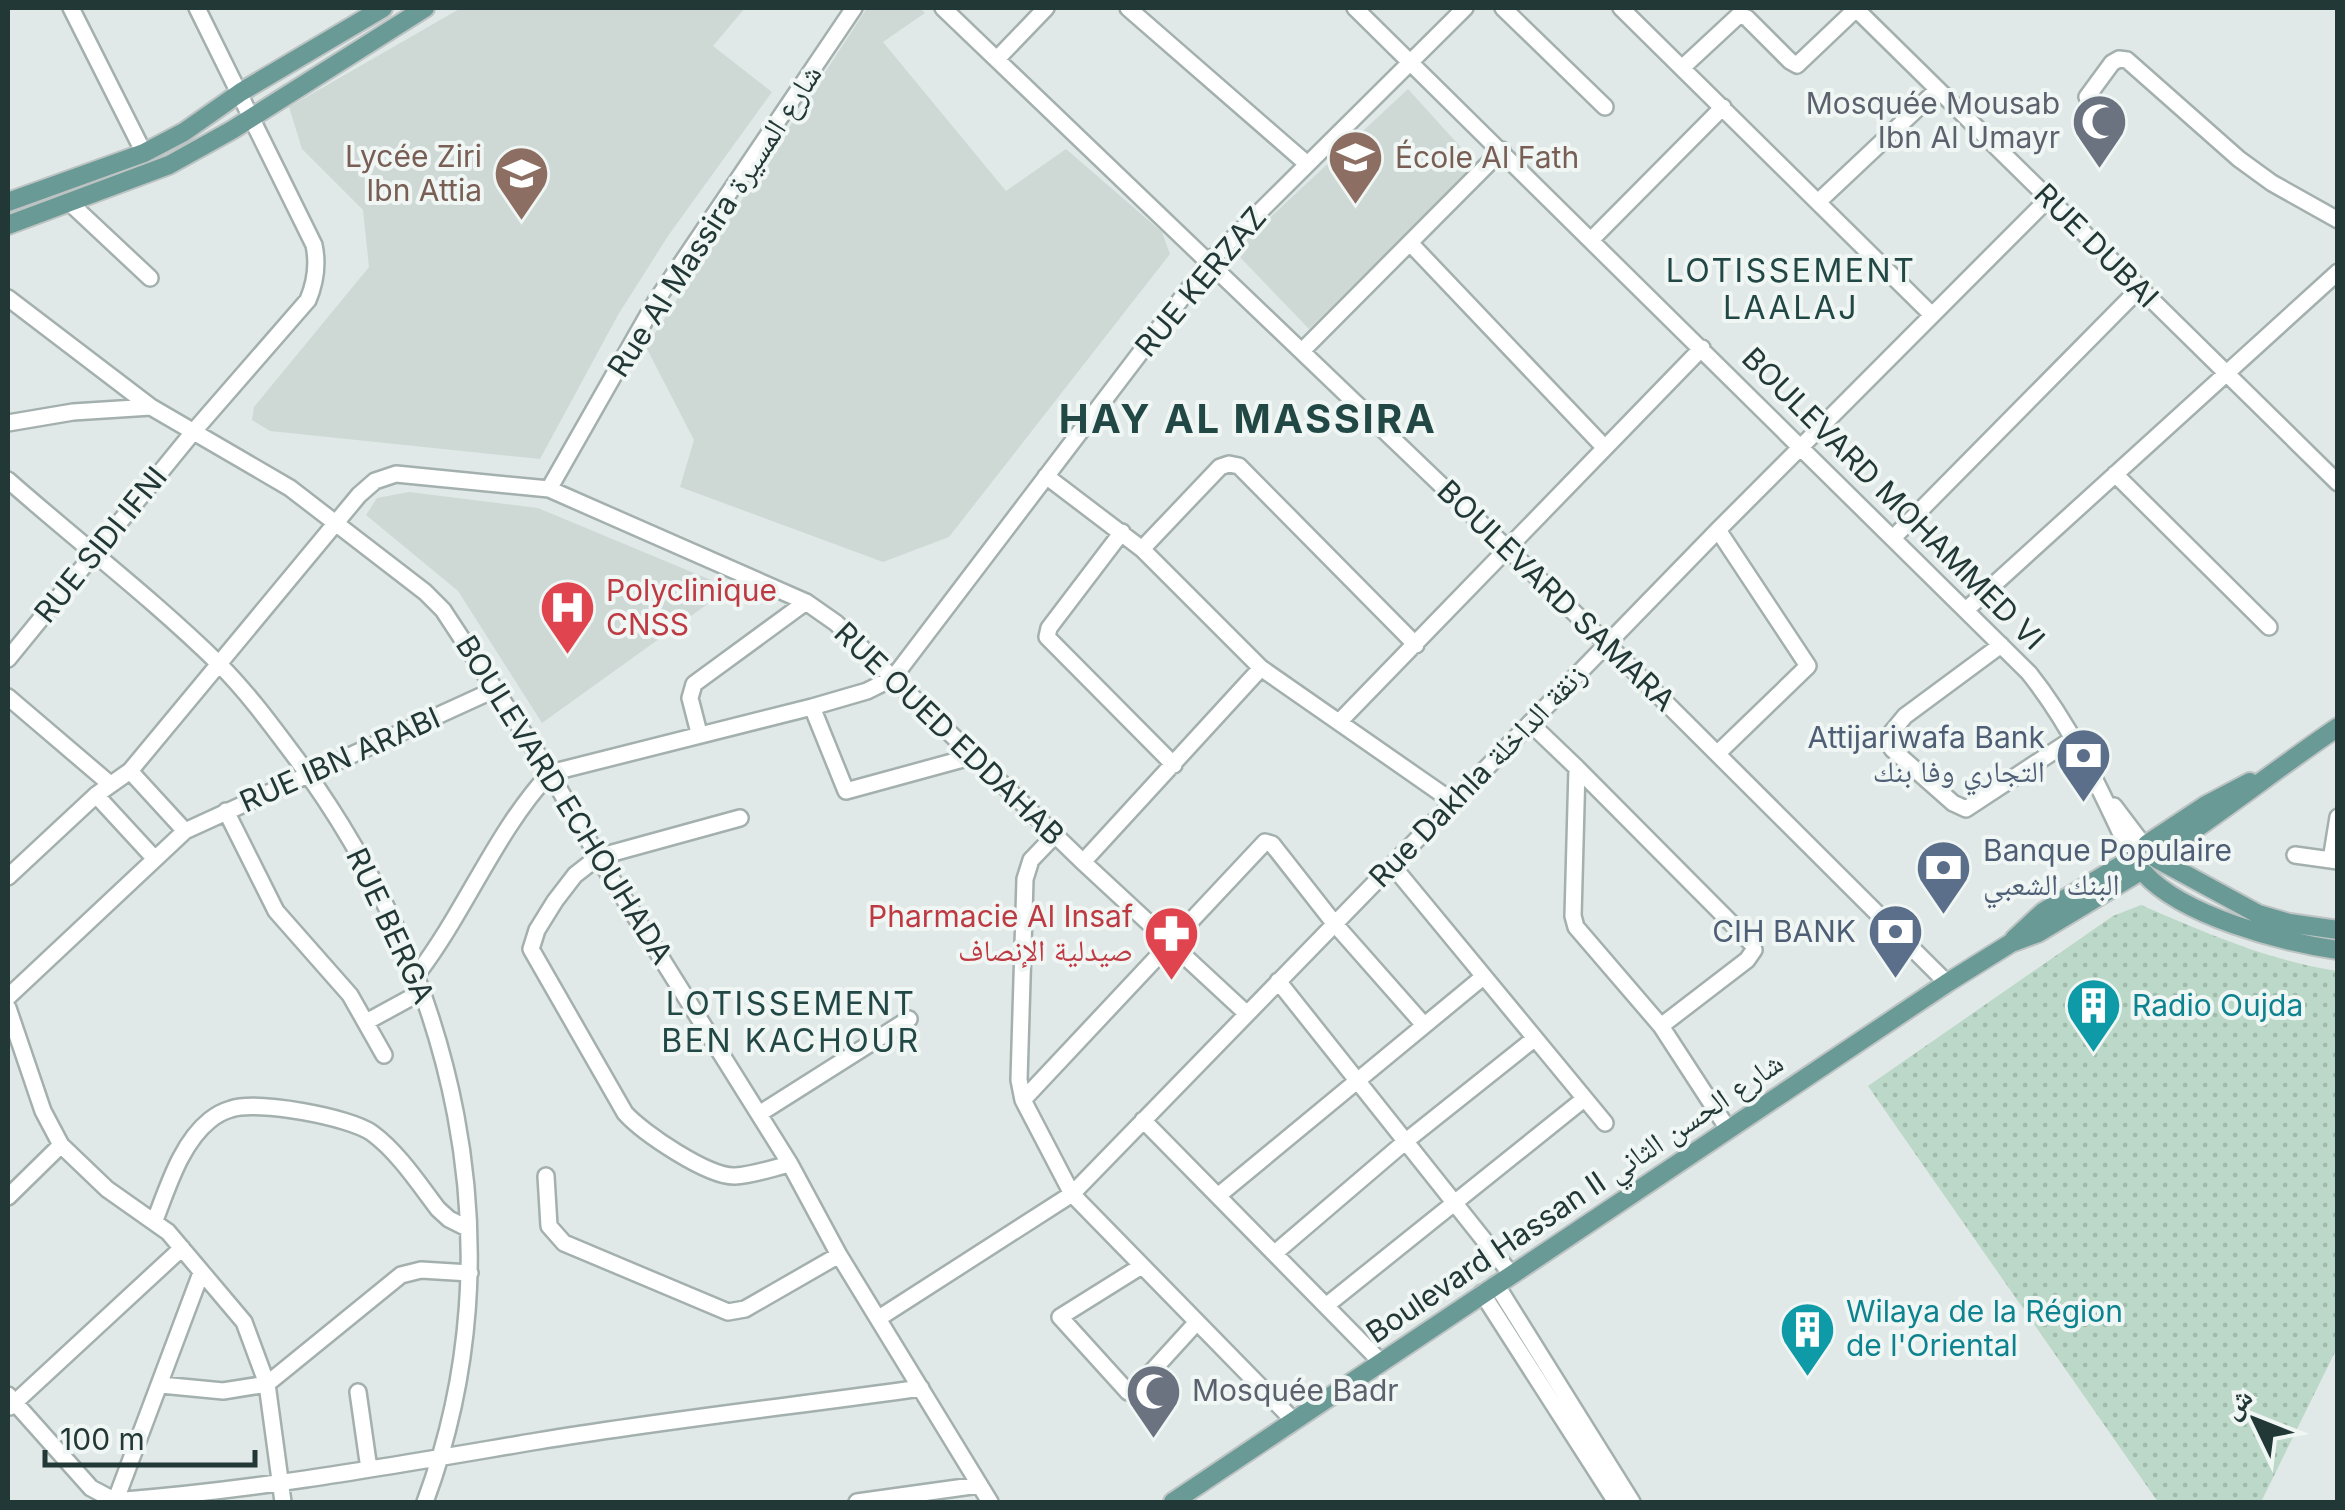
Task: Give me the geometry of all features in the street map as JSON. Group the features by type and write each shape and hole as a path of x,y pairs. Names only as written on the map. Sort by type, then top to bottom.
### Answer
{"main road":[{"path":"8,202 144,153 383,8"},
{"path":"8,224 170,165 425,8"},
{"name":"Boulevard Hassan II شارع الحسن الثاني","path":"1173,1502 2010,943 2043,912 2143,857 2225,793 2264,776 2338,727"},
{"name":"BOULEVARD MOHAMMED VI","path":"2143,857 2258,914 2338,930"},
{"name":"BOULEVARD MOHAMMED VI","path":"2143,857 2160,888 2261,936 2338,950"}],"street":[{"path":"70,8 144,153"},
{"name":"RUE SIDI IFNI","path":"8,660 194,431 308,300 314,281 314,244 197,8"},
{"name":"Rue Al Massira شارع المسيرة","path":"549,489 656,301 854,8"},
{"name":"BOULEVARD SAMARA","path":"943,8 1606,644 1947,983"},
{"path":"998,58 1046,8"},
{"path":"1128,8 1306,163"},
{"name":"BOULEVARD MOHAMMED VI","path":"1355,8 2042,688 2106,799 2125,818 2143,857"},
{"name":"RUE KERZAZ","path":"893,678 1210,261 1465,8"},
{"path":"1503,8 1606,107"},
{"path":"1621,8 1931,314"},
{"path":"1683,67 1739,15 1748,18 1797,64 1856,8"},
{"name":"RUE DUBAI","path":"1856,8 2338,483"},
{"path":"2087,97 2112,63 2127,60 2272,183 2338,220"},
{"path":"1818,202 1937,90"},
{"path":"1592,239 1723,108"},
{"path":"1302,351 1502,150"},
{"name":"Rue Dakhla زنقة الداخلة","path":"880,1318 1072,1194 1606,644 2048,198"},
{"path":"71,204 150,278"},
{"path":"1411,244 1604,448"},
{"path":"1967,610 2338,272"},
{"path":"1893,538 2140,288"},
{"name":"BOULEVARD ECHOUHADA","path":"8,298 151,406 290,488 444,610 550,772 598,857 790,1164 839,1255 990,1502"},
{"path":"1340,720 1702,348"},
{"path":"8,423 73,412 151,406"},
{"path":"1142,548 1220,467 1239,466 1416,645"},
{"name":"RUE OUED EDDAHAB","path":"8,876 96,795 130,771 336,522 375,481 396,474 549,489 806,602 857,641 1083,862 1246,1013"},
{"path":"2114,474 2269,627"},
{"path":"1046,476 1142,548 1261,668 1452,802"},
{"name":"RUE BERGA","path":"8,480 220,665 262,714 342,824 391,913 418,974 443,1050 458,1118 470,1272 466,1334 441,1459 425,1502"},
{"path":"1718,530 1808,666 1718,753"},
{"path":"1122,532 1049,628 1047,637 1174,765"},
{"path":"699,733 690,698 694,684 806,602"},
{"path":"2002,645 1906,716 1891,733 1892,749 1966,809 2074,738"},
{"path":"1083,862 1261,668"},
{"path":"418,974 523,806 550,772 812,707 867,691 893,678"},
{"name":"RUE IBN ARABI","path":"8,997 184,831 496,689"},
{"path":"8,696 110,784"},
{"path":"812,707 846,791 974,756"},
{"path":"1530,723 1752,944 1754,950 1748,960 1660,1026"},
{"path":"1577,768 1573,916 1576,927 1660,1026 1728,1129"},
{"path":"130,771 184,831"},
{"path":"96,795 155,860"},
{"path":"226,811 276,912 350,995 384,1055"},
{"path":"2295,855 2334,861 2338,817"},
{"path":"740,818 598,857 575,874 555,901 537,930 531,949 636,1126 718,1174 738,1176 790,1164"},
{"path":"1055,835 1031,860 1026,879 1019,1080 1022,1100 1072,1194 1292,1419"},
{"path":"1022,1100 1262,844 1269,842 1424,1026"},
{"path":"1392,864 1605,1123"},
{"path":"1219,1196 1483,977"},
{"path":"1278,981 1455,1204 1616,1502"},
{"path":"368,1021 424,992"},
{"path":"8,1008 43,1112 61,1145 107,1188 155,1220 244,1322 267,1384 282,1502"},
{"path":"759,1114 909,1019"},
{"path":"1275,1254 1406,1141 1534,1039"},
{"path":"1327,1305 1584,1100"},
{"path":"155,1220 168,1185 197,1134 232,1108 252,1107 316,1114 361,1126 377,1136 438,1209 467,1228"},
{"path":"1143,1120 1380,1361"},
{"path":"8,1198 61,1145"},
{"path":"546,1176 549,1226 564,1243 728,1312 746,1309 839,1255"},
{"path":"182,1248 10,1402 91,1488 116,1501 280,1482 538,1441 922,1388"},
{"path":"1140,1267 1060,1317 1128,1392 1134,1391 1196,1324"},
{"path":"161,1385 223,1391 267,1384 401,1274 422,1270 470,1272"},
{"path":"116,1501 201,1273"},
{"path":"1496,1284 1632,1502"},
{"path":"358,1392 368,1469"},
{"path":"858,1502 979,1485"}],"shaded area":[{"name":"Lycée Ziri Ibn Attia","path":"461,8 745,8 713,46 772,92 668,236 618,315 540,459 270,431 252,420 254,407 369,267 363,210 302,149 289,107"},
{"path":"867,8 920,8 925,13 883,42 1006,191 1066,149 1162,232 1170,254 949,537 883,562 680,487 694,440 646,347"},
{"name":"École Al Fath","path":"1408,89 1476,164 1309,329 1234,251"},
{"name":"Polyclinique CNSS","path":"409,492 538,508 730,588 542,723 458,591 366,515 377,498"}],"green space":[{"path":"2141,905 2261,953 2337,971 2337,1348 2261,1502 2158,1502 1868,1086 2113,916"}],"place":[{"name":"Mosquée Mousab Ibn Al Umayr","path":"2099,170"},
{"name":"École Al Fath","path":"1356,207"},
{"name":"Lycée Ziri Ibn Attia","path":"521,223"},
{"name":"Polyclinique CNSS","path":"567,657"},
{"name":"Attijariwafa Bank التجاري وفا بنك","path":"2084,804"},
{"name":"Banque Populaire البنك الشعبي","path":"1944,917"},
{"name":"CIH BANK","path":"1895,981"},
{"name":"Pharmacie Al Insaf صيدلية الإنصاف","path":"1172,983"},
{"name":"Radio Oujda","path":"2093,1055"},
{"name":"Wilaya de la Région de l'Oriental","path":"1807,1378"},
{"name":"Mosquée Badr","path":"1153,1440"}],"district":[{"name":"LOTISSEMENT LAALAJ","path":"1791,290"},
{"name":"HAY AL MASSIRA","path":"1248,419"},
{"name":"LOTISSEMENT BEN KACHOUR","path":"791,1022"}]}
